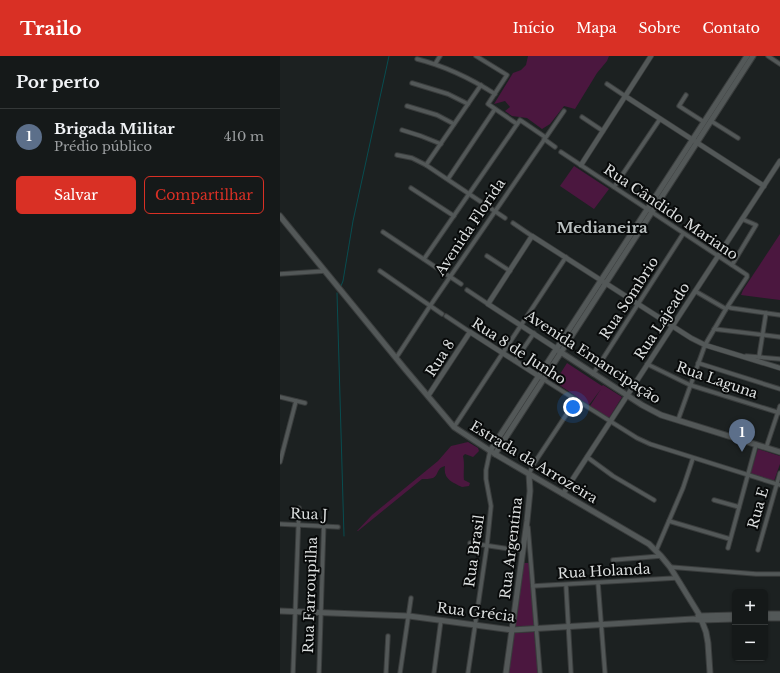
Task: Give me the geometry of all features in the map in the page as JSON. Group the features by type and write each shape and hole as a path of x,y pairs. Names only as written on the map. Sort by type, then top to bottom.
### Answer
{"main road":[{"path":"492,452 695,141 711,121 718,106 747,59 753,56"},
{"path":"695,141 704,122 718,106"},
{"name":"Estrada da Arrozeira","path":"280,216 454,427 492,452 649,544 661,556 670,567 701,618 708,643 710,673"},
{"name":"Avenida Emancipação","path":"559,350 593,374 652,410 678,420 780,452"},
{"name":"Rua Argentina","path":"506,673 527,521 530,491 529,474"},
{"name":"Rua Grécia","path":"280,611 409,616 512,630 701,618"},
{"path":"768,614 778,616"},
{"path":"701,618 732,615"},
{"path":"768,618 778,616"},
{"path":"701,618 732,619"}],"street":[{"path":"434,64 440,56"},
{"path":"476,56 507,75 488,104 517,124"},
{"path":"581,165 651,56"},
{"path":"768,56 780,64"},
{"path":"417,60 434,64 461,74 495,94"},
{"path":"412,83 448,94 468,104"},
{"path":"607,84 764,186"},
{"path":"426,165 481,85"},
{"path":"686,95 679,106 704,122"},
{"path":"407,106 432,113 454,124"},
{"path":"448,179 495,109"},
{"name":"Avenida Florida","path":"396,358 450,276 564,110"},
{"path":"582,117 603,131"},
{"path":"614,187 660,118"},
{"path":"424,259 520,120 555,147"},
{"path":"711,121 738,138"},
{"path":"402,130 441,144"},
{"name":"Rua Cândido Mariano","path":"561,152 748,276 727,308"},
{"path":"397,155 412,158 426,165 505,218"},
{"name":"Rua Lajeado","path":"562,494 780,161"},
{"path":"411,188 454,216"},
{"path":"732,265 756,225 742,219"},
{"path":"513,223 691,338 705,345 780,368"},
{"path":"383,232 461,284"},
{"name":"Rua Sombrio","path":"593,374 683,234"},
{"path":"488,304 532,236"},
{"path":"487,256 510,271"},
{"path":"454,427 566,257"},
{"path":"280,274 326,271"},
{"name":"Rua 8 de Junho","path":"380,271 430,306 630,435 650,444 778,485"},
{"name":"Avenida Emancipação","path":"468,290 559,350"},
{"path":"695,292 727,308 780,315"},
{"path":"678,420 705,345 727,308"},
{"path":"760,357 766,313"},
{"path":"714,329 780,337"},
{"name":"Rua 8","path":"428,396 470,332"},
{"path":"516,361 534,334"},
{"path":"742,356 780,359"},
{"path":"698,363 780,389"},
{"name":"Rua Laguna","path":"648,364 690,385 779,412"},
{"path":"280,397 305,403"},
{"path":"529,474 533,465 576,400"},
{"path":"280,462 296,401"},
{"path":"766,448 780,406"},
{"path":"280,442 285,443"},
{"path":"728,548 756,445"},
{"name":"Rua Brasil","path":"468,673 487,545 491,506 486,479 486,470 489,457 492,452"},
{"path":"587,457 613,476 654,500"},
{"path":"656,551 683,488 693,458"},
{"name":"Rua E","path":"758,550 778,485 780,473"},
{"path":"714,500 738,508"},
{"path":"292,673 299,508"},
{"name":"Rua Farroupilha","path":"318,673 324,518"},
{"path":"527,521 540,673"},
{"path":"669,521 730,539"},
{"name":"Rua J","path":"280,524 338,526"},
{"path":"470,543 523,550"},
{"path":"613,560 661,556"},
{"path":"522,560 531,561"},
{"path":"670,567 756,574 780,574"},
{"name":"Rua Holanda","path":"533,586 676,578"},
{"path":"598,583 604,673"},
{"path":"566,585 571,673"},
{"path":"400,673 412,598"},
{"path":"434,673 441,620"},
{"path":"386,673 388,636"}],"shaded area":[{"path":"528,56 609,56 575,109 564,106 550,124 542,129 527,118 512,116 505,111 510,107 505,101 494,104 513,73 521,70 526,65"},
{"path":"574,166 609,189 594,209 560,186"},
{"path":"780,234 780,300 741,295 743,290"},
{"path":"567,363 622,397 609,418 590,406 601,389 589,405 555,382"},
{"path":"468,442 478,448 479,451 473,457 465,454 463,456 464,480 470,483 469,486 462,487 449,480 445,474 445,466 442,467 435,477 430,479 422,479 357,531 372,515 438,461 451,446"},
{"path":"758,449 780,456 780,464 774,481 750,474"},
{"path":"524,563 530,563 535,626 515,627"},
{"path":"534,632 538,673 509,673 514,633"}],"waterway":[{"path":"341,286 353,221 389,56"},
{"path":"337,293 344,536"}],"place":[{"name":"Brigada Militar","path":"742,452"}],"district":[{"name":"Medianeira","path":"602,228"}]}
